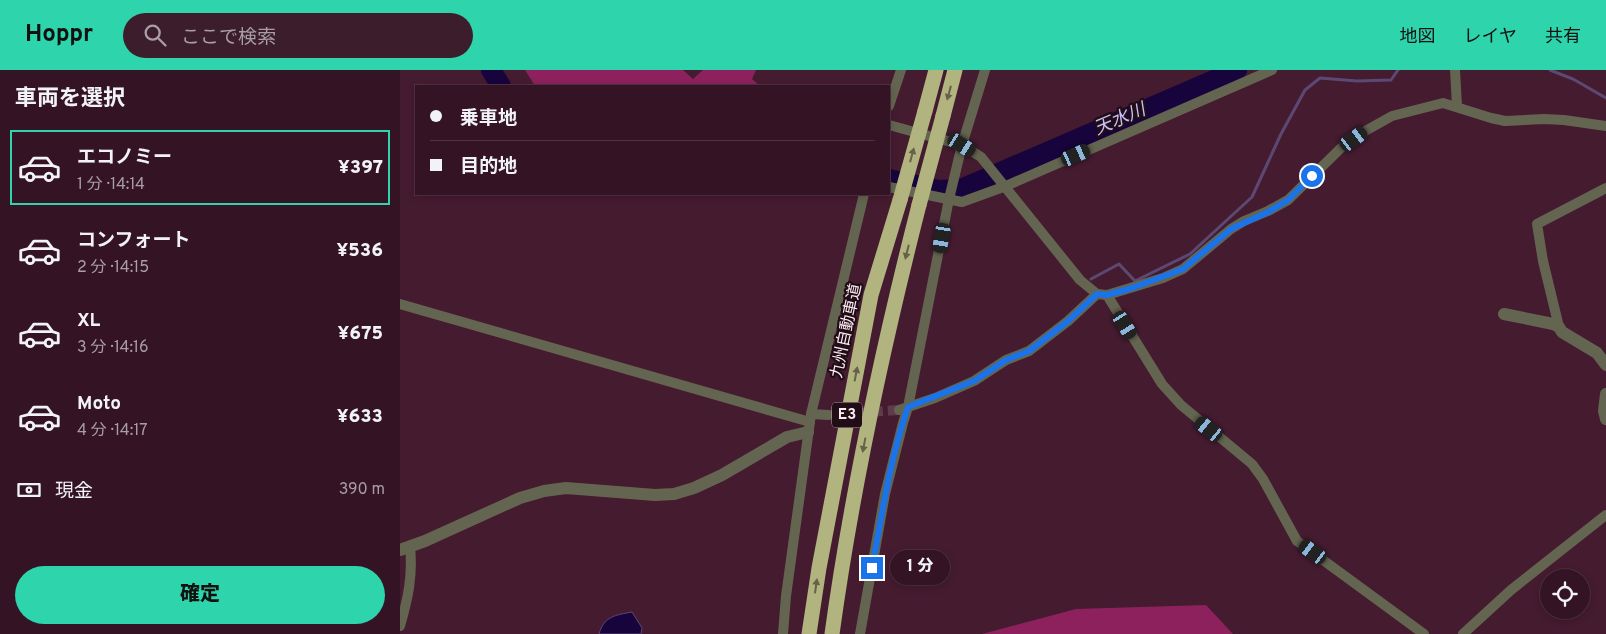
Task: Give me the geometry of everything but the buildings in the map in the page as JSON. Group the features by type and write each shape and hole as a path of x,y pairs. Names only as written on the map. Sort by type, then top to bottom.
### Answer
{"highway":[{"name":"九州自動車道","path":"809,634 819,568 872,295 936,70"},
{"name":"E3","path":"832,634 840,571 866,432 895,299 955,70"}],"street":[{"path":"890,103 901,70"},
{"path":"860,634 885,494 903,423 904,408 910,391 949,198 962,145 985,70"},
{"path":"890,187 962,202 1006,186 1272,70"},
{"path":"1455,70 1457,106"},
{"path":"904,408 974,381 1006,360 1029,351 1102,294 1163,278 1183,269 1231,229 1268,212 1288,200 1341,148 1366,130 1392,116 1443,103 1505,121 1544,119 1606,126"},
{"path":"890,125 962,145 981,157 1080,280 1102,294 1162,384 1181,405 1252,464 1263,479 1297,540 1424,634"},
{"path":"1558,327 1539,242 1537,224 1606,188"},
{"path":"783,634 786,596 809,423 864,195"},
{"path":"400,304 809,423"},
{"path":"1504,314 1553,324 1562,332 1597,353 1606,365"},
{"path":"1606,394 1604,411 1606,419"},
{"path":"400,626 408,598 412,566 405,549 520,498 544,491 566,488 655,495 674,494 694,488 722,475 787,438 809,423 828,415"},
{"path":"1463,634 1511,590 1606,515"}],"shaded area":[{"path":"525,70 683,70 693,79 703,70 756,70 752,79 759,85 534,85"},
{"path":"1206,605 1233,634 982,634 1076,609"},
{"path":"632,612 642,628 641,634 599,634 604,623 611,617"}],"waterway":[{"name":"天水川","path":"491,70 500,85"},
{"name":"天水川","path":"890,179 939,190 961,189 1237,70"},
{"path":"1091,279 1119,264 1135,281 1190,254 1252,197 1281,134 1305,90 1320,78 1357,81 1391,80 1398,70"},
{"path":"1550,70 1573,79 1606,98"}],"tunnel":[{"path":"828,415 899,410"}],"route":[{"path":"872,568 885,494 908,407 935,398 974,381 1006,360 1029,351 1068,321 1097,294 1107,295 1132,288 1183,269 1231,229 1244,221 1268,212 1288,200 1312,176"}]}
